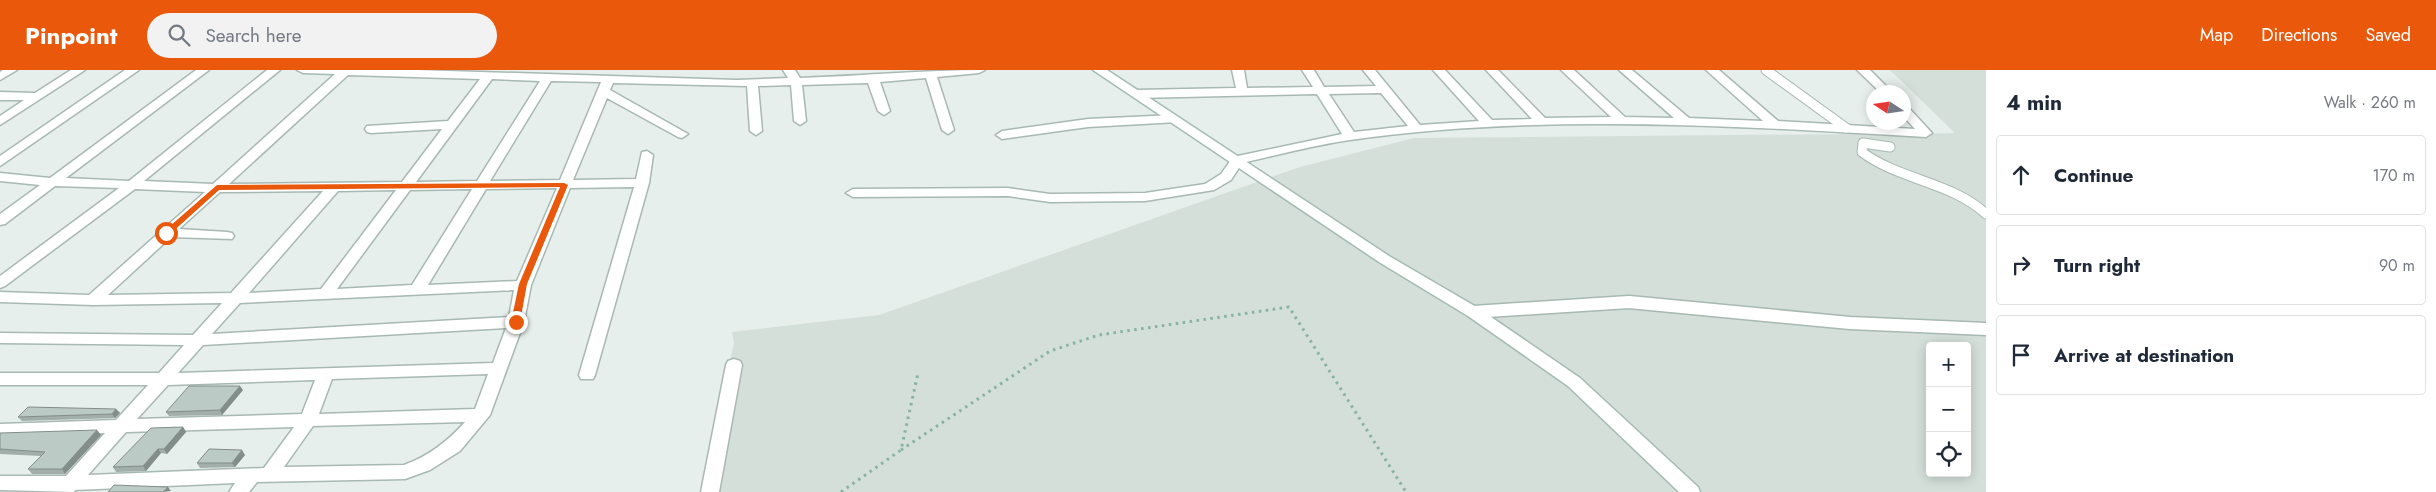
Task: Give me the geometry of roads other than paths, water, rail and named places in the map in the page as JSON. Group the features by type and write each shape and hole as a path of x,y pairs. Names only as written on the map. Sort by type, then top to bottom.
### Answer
{"street":[{"path":"0,77 11,70"},
{"path":"0,121 78,70"},
{"path":"0,162 133,70"},
{"path":"0,221 203,70"},
{"path":"0,283 133,184 274,70"},
{"path":"303,70 547,78 572,72 606,85 682,134"},
{"path":"789,70 796,81 800,121"},
{"path":"606,85 643,75 752,82 873,79 979,70"},
{"path":"1100,70 1238,160 1384,259 1473,312 1574,382 1691,492"},
{"path":"1238,70 1242,92"},
{"path":"1308,70 1350,136"},
{"path":"1369,70 1417,129"},
{"path":"1439,70 1490,125"},
{"path":"1492,70 1542,122"},
{"path":"1567,70 1623,122"},
{"path":"1625,70 1686,122"},
{"path":"1712,70 1778,126"},
{"path":"1864,70 1879,85"},
{"path":"93,300 346,71"},
{"path":"930,74 948,130"},
{"path":"326,293 488,76"},
{"path":"418,288 547,78"},
{"path":"873,79 884,111"},
{"path":"752,82 756,131"},
{"path":"0,482 67,488 260,475 405,472 424,465 454,446 481,415 516,322 523,284 606,85"},
{"path":"1136,94 1385,89"},
{"path":"0,96 37,98"},
{"path":"1878,130 1926,133 1911,117"},
{"path":"1002,135 1088,123 1174,119"},
{"path":"853,193 1008,192 1050,198 1145,196 1208,187 1226,177 1238,160 1350,136 1417,129 1542,122 1686,122 1866,129"},
{"path":"371,129 451,125"},
{"path":"587,375 642,183 647,154"},
{"path":"0,177 54,182 217,188 642,183"},
{"path":"67,488 118,428 334,186"},
{"path":"166,233 227,236"},
{"path":"0,297 93,300 234,298 523,284"},
{"path":"0,338 196,340 516,322"},
{"path":"710,492 734,365"},
{"path":"0,379 162,380 498,368"},
{"path":"238,492 260,475 308,421 326,373"},
{"path":"0,430 118,428 481,415"}],"lane":[{"path":"1766,70 1846,128"},
{"path":"1890,147 1863,143 1862,152 1873,162 1974,203 1986,214"},
{"path":"1473,312 1629,302 1677,304 1850,323 1986,329"}]}
